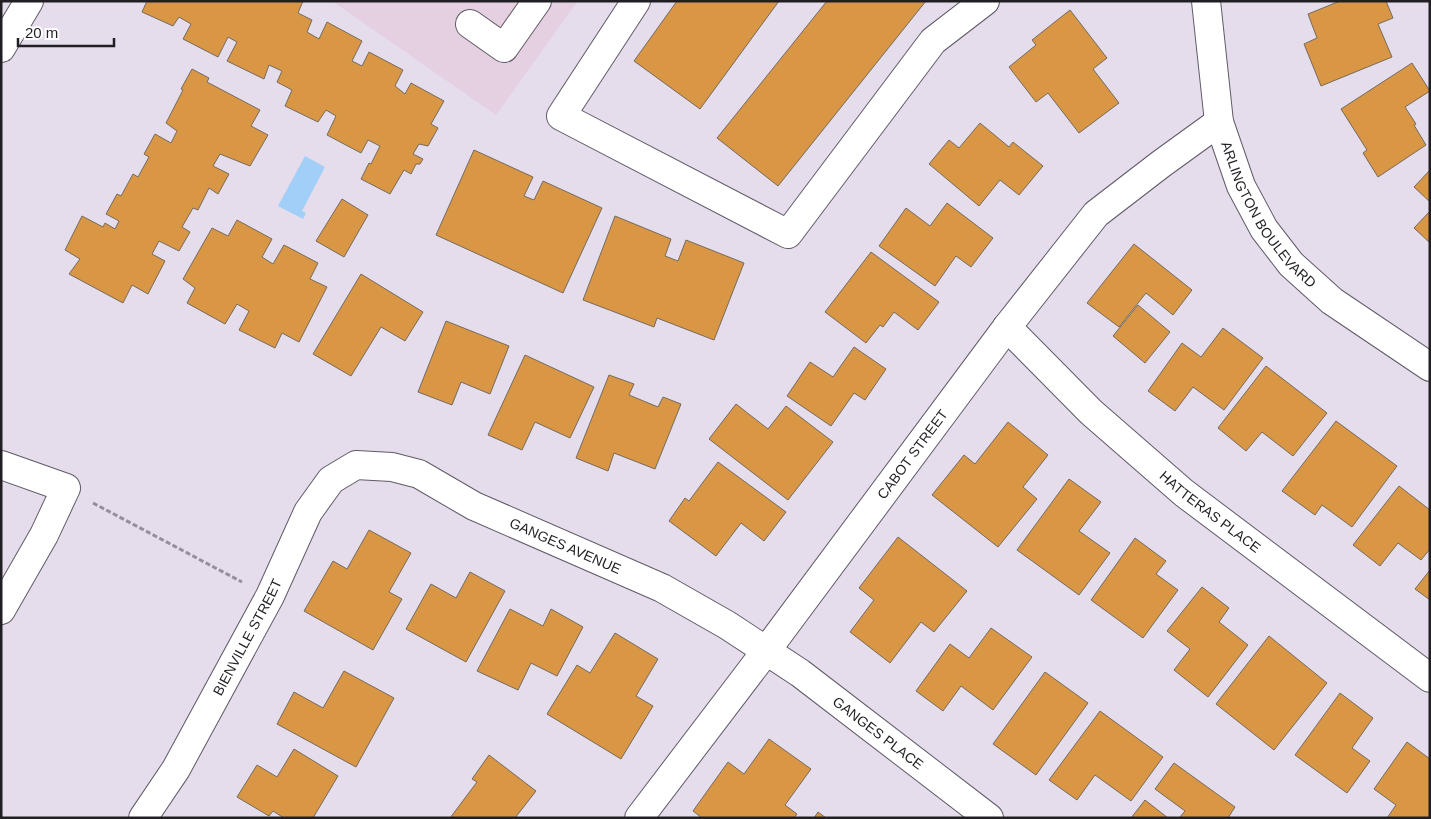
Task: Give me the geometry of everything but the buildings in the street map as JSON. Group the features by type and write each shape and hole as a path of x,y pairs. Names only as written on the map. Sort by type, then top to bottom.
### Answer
{"street":[{"path":"1,48 29,1"},
{"path":"470,24 504,48 537,1"},
{"path":"636,1 561,116 788,234 933,42 985,1"},
{"name":"ARLINGTON BOULEVARD","path":"1206,1 1219,122 1241,186 1264,229 1291,264 1332,301 1430,367"},
{"name":"CABOT STREET","path":"639,818 1007,327 1096,214 1219,122"},
{"name":"HATTERAS PLACE","path":"1007,327 1091,412 1184,494 1430,678"},
{"path":"1,465 66,488 44,535 1,610"},
{"name":"GANGES AVENUE","path":"356,465 392,467 419,474 474,506 662,588 727,625 766,651"},
{"name":"BIENVILLE STREET","path":"143,818 176,769 270,596 308,512 331,480 356,465"},
{"name":"GANGES PLACE","path":"766,651 800,673 990,818"}],"path":[{"path":"66,488 270,596"}],"shaded area":[{"path":"332,1 578,1 496,115"}],"water":[{"path":"305,156 325,167 302,211 306,213 303,219 278,206"}]}
